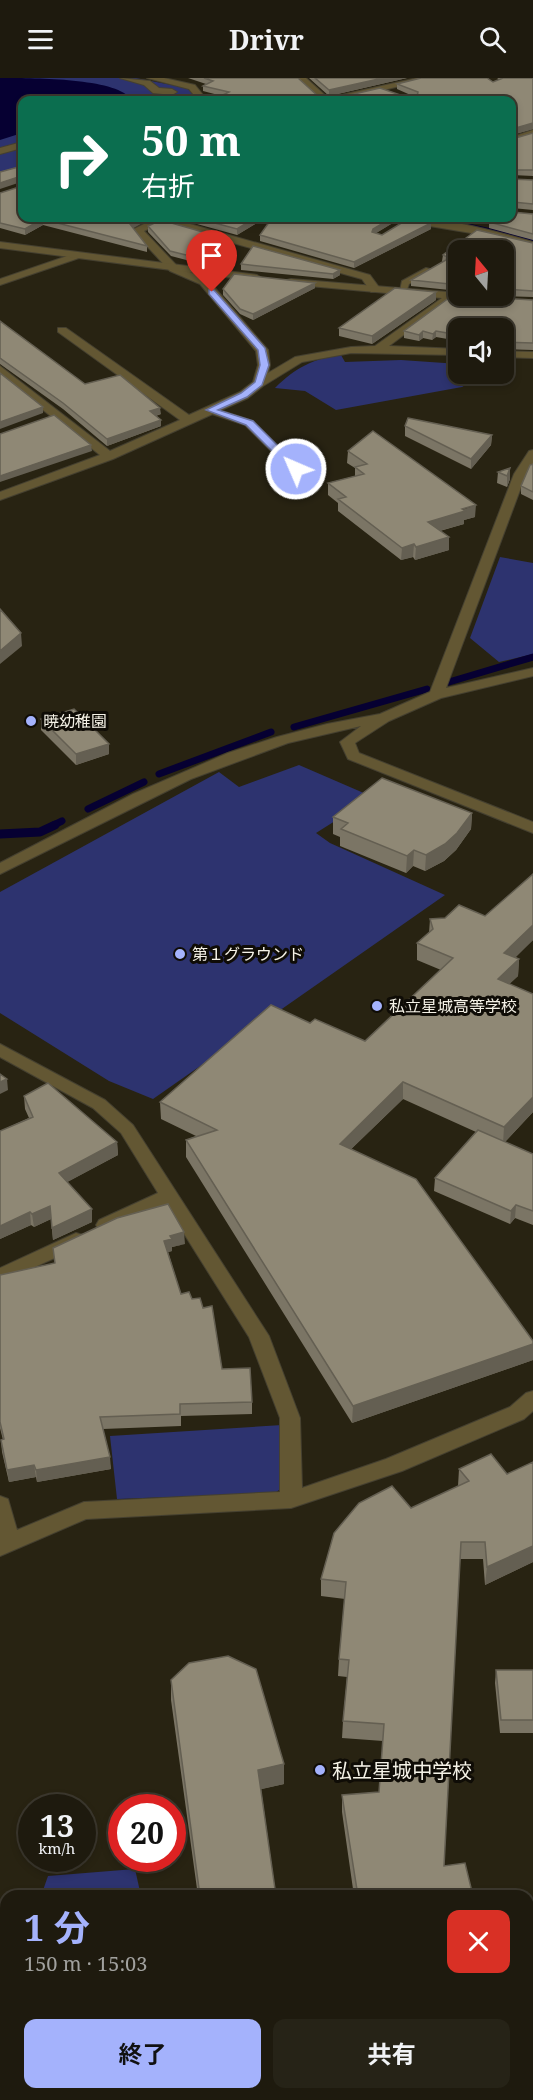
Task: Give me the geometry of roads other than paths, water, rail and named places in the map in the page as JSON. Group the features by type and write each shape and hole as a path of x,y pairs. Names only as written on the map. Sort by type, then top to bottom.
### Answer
{"street":[{"path":"125,78 147,84 156,91 172,96 199,78"},
{"path":"152,78 183,90 192,87 199,96"},
{"path":"301,78 320,96"},
{"path":"350,96 383,89 406,80 429,78"},
{"path":"156,91 159,95 157,96"},
{"path":"516,138 533,132"},
{"path":"0,151 18,146"},
{"path":"0,160 18,155"},
{"path":"156,222 137,231 174,269 204,282 262,350 264,365 259,383"},
{"path":"173,222 366,277 375,290"},
{"path":"428,222 484,232 533,245"},
{"path":"0,245 174,269 448,296"},
{"path":"378,349 448,297"},
{"path":"62,330 188,420"},
{"path":"0,496 109,456 244,395 259,383 299,359 351,350 448,352"},
{"path":"514,354 533,355"},
{"path":"0,370 109,456"},
{"path":"0,383 13,379"},
{"path":"38,421 58,414"},
{"path":"436,695 520,474 533,454"},
{"path":"533,672 436,695 384,718 347,742 353,756 533,828"},
{"path":"0,869 139,797 253,748 384,718"},
{"path":"0,1050 99,1104 127,1129 170,1195 259,1336 290,1418 291,1500"},
{"path":"0,1276 170,1195"},
{"path":"0,1504 5,1545 84,1511 291,1500 394,1465 517,1413 533,1399"}],"lane":[{"path":"383,89 400,96"},
{"path":"394,228 401,222"},
{"path":"0,282 76,256"},
{"path":"402,292 405,284 440,264"},
{"path":"210,410 249,423 311,484"}],"waterway":[{"path":"468,226 533,240"},
{"path":"449,682 533,657"},
{"path":"294,727 427,689"},
{"path":"159,774 271,732"},
{"path":"88,809 144,782"},
{"path":"52,826 62,821"},
{"path":"0,834 40,832 55,825"}],"place":[{"name":"暁幼稚園","path":"31,721"},
{"name":"第１グラウンド","path":"180,954"},
{"name":"私立星城高等学校","path":"377,1006"},
{"name":"私立星城中学校","path":"320,1770"}]}
